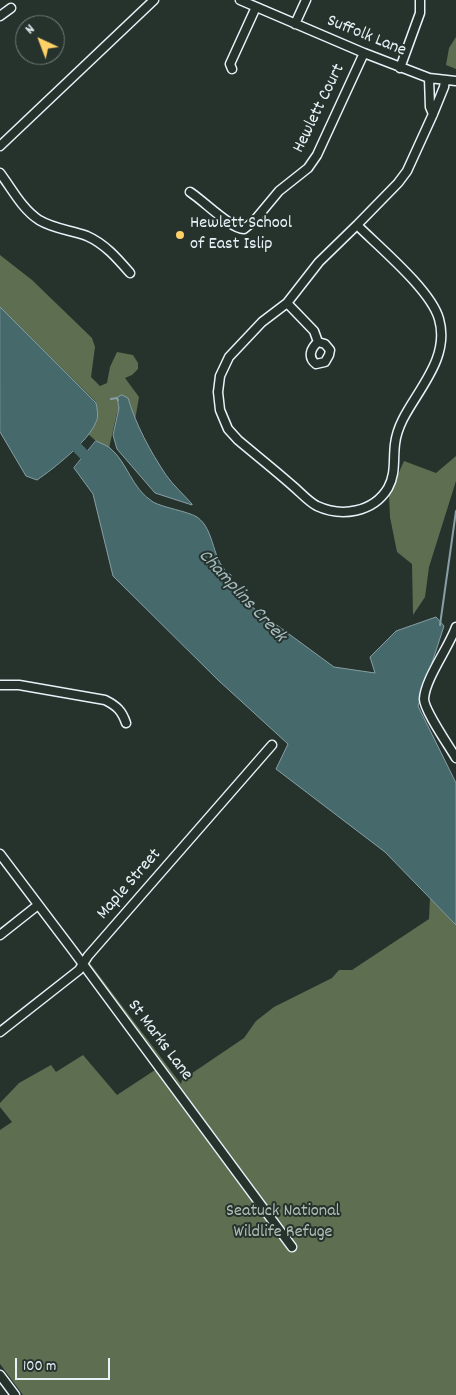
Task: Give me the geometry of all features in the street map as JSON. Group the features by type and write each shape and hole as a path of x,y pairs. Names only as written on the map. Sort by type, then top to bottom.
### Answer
{"street":[{"path":"0,146 154,0"},
{"name":"Suffolk Lane","path":"240,0 400,68 429,78 456,81"},
{"path":"295,24 306,0"},
{"path":"400,68 420,13 420,0"},
{"path":"232,70 230,64 256,7"},
{"path":"0,16 11,8"},
{"name":"Hewlett Court","path":"190,192 203,200 234,227 244,229 257,218 273,197 308,168 318,155 364,53"},
{"path":"429,78 430,107 433,114"},
{"path":"357,225 419,287 427,298 439,318 441,345 437,359 397,432 394,474 388,488 379,499 365,508 350,512 333,512 315,505 238,440 228,429 220,410 218,392 220,376 229,357 262,322 287,302 319,262 398,183 407,171 433,114 445,80"},
{"path":"0,173 30,213 52,226 86,236 100,243 110,251 130,274"},
{"path":"287,302 314,331 318,342"},
{"path":"456,627 429,682 424,700 430,714 456,758"},
{"path":"0,685 19,684 105,700 116,705 122,712 126,723"},
{"name":"Maple Street","path":"0,1032 79,970 88,956 272,745"},
{"name":"St Marks Lane","path":"0,854 292,1247"},
{"path":"0,936 38,905"},
{"path":"0,1375 15,1395"}],"green space":[{"path":"456,37 456,69 446,65 449,48"},
{"path":"0,255 32,280 92,338 95,347 91,377 100,386 107,383 110,367 117,352 133,355 138,363 138,369 132,375 125,378 139,397 135,420 128,398 117,413 109,448 88,434 97,421 96,402 0,307"},
{"path":"456,456 456,481 429,567 425,597 413,615 412,564 397,552 390,517 389,495 404,461 436,473"},
{"name":"Seatuck National Wildlife Refuge","path":"430,898 456,925 456,1395 23,1395 0,1364 0,1130 12,1122 0,1107 0,1103 19,1083 51,1065 56,1072 83,1055 117,1095 158,1068 84,967 86,958 181,1084 182,1080 244,1038 256,1021 274,1007 332,978 339,970 352,970 429,919"}],"water":[{"path":"0,307 96,403 98,412 97,420 86,438 61,462 37,480 26,476 0,432"},
{"path":"122,395 128,398 139,428 160,466 192,505 155,493 117,449 113,435 119,408 117,398"},
{"path":"96,441 108,447 116,454 134,483 153,502 193,515 203,523 208,530 220,563 231,575 233,593 334,667 375,673 370,657 396,631 436,617 444,626 418,706 456,783 456,925 385,852 276,769 288,744 218,680 113,576 93,494 74,468"}],"waterway":[{"path":"111,399 117,398 118,400"},
{"name":"Champlins Creek","path":"66,436 95,466"},
{"path":"440,625 456,511"}],"place":[{"name":"Hewlett School of East Islip","path":"180,235"}]}
